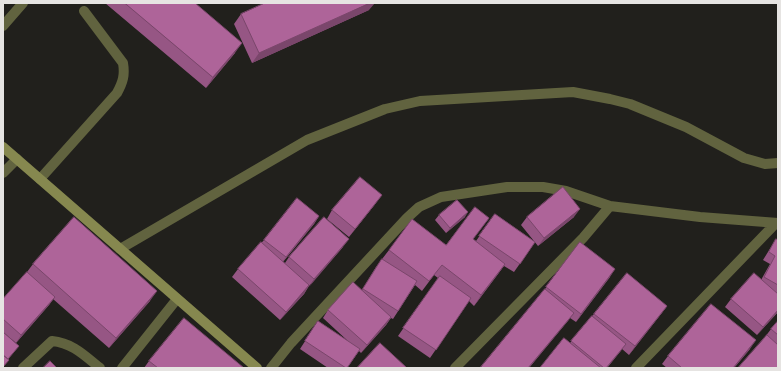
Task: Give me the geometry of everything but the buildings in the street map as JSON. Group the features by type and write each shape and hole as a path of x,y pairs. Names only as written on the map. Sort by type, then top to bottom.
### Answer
{"street":[{"path":"3,26 23,3"},
{"path":"40,179 117,92 125,73 123,63 84,11"},
{"path":"120,249 308,140 385,109 420,100 573,92 610,98 630,104 686,127 744,158 765,164 778,163"},
{"path":"3,147 177,300 257,368"},
{"path":"3,173 17,159"},
{"path":"270,368 291,343 407,218 419,207 430,201 456,194 507,187 543,187 566,191 610,206 700,218 777,223"},
{"path":"455,368 583,238 610,206"},
{"path":"636,368 777,223"},
{"path":"122,368 177,300"},
{"path":"23,368 52,341 61,342 75,347 100,368"}]}
